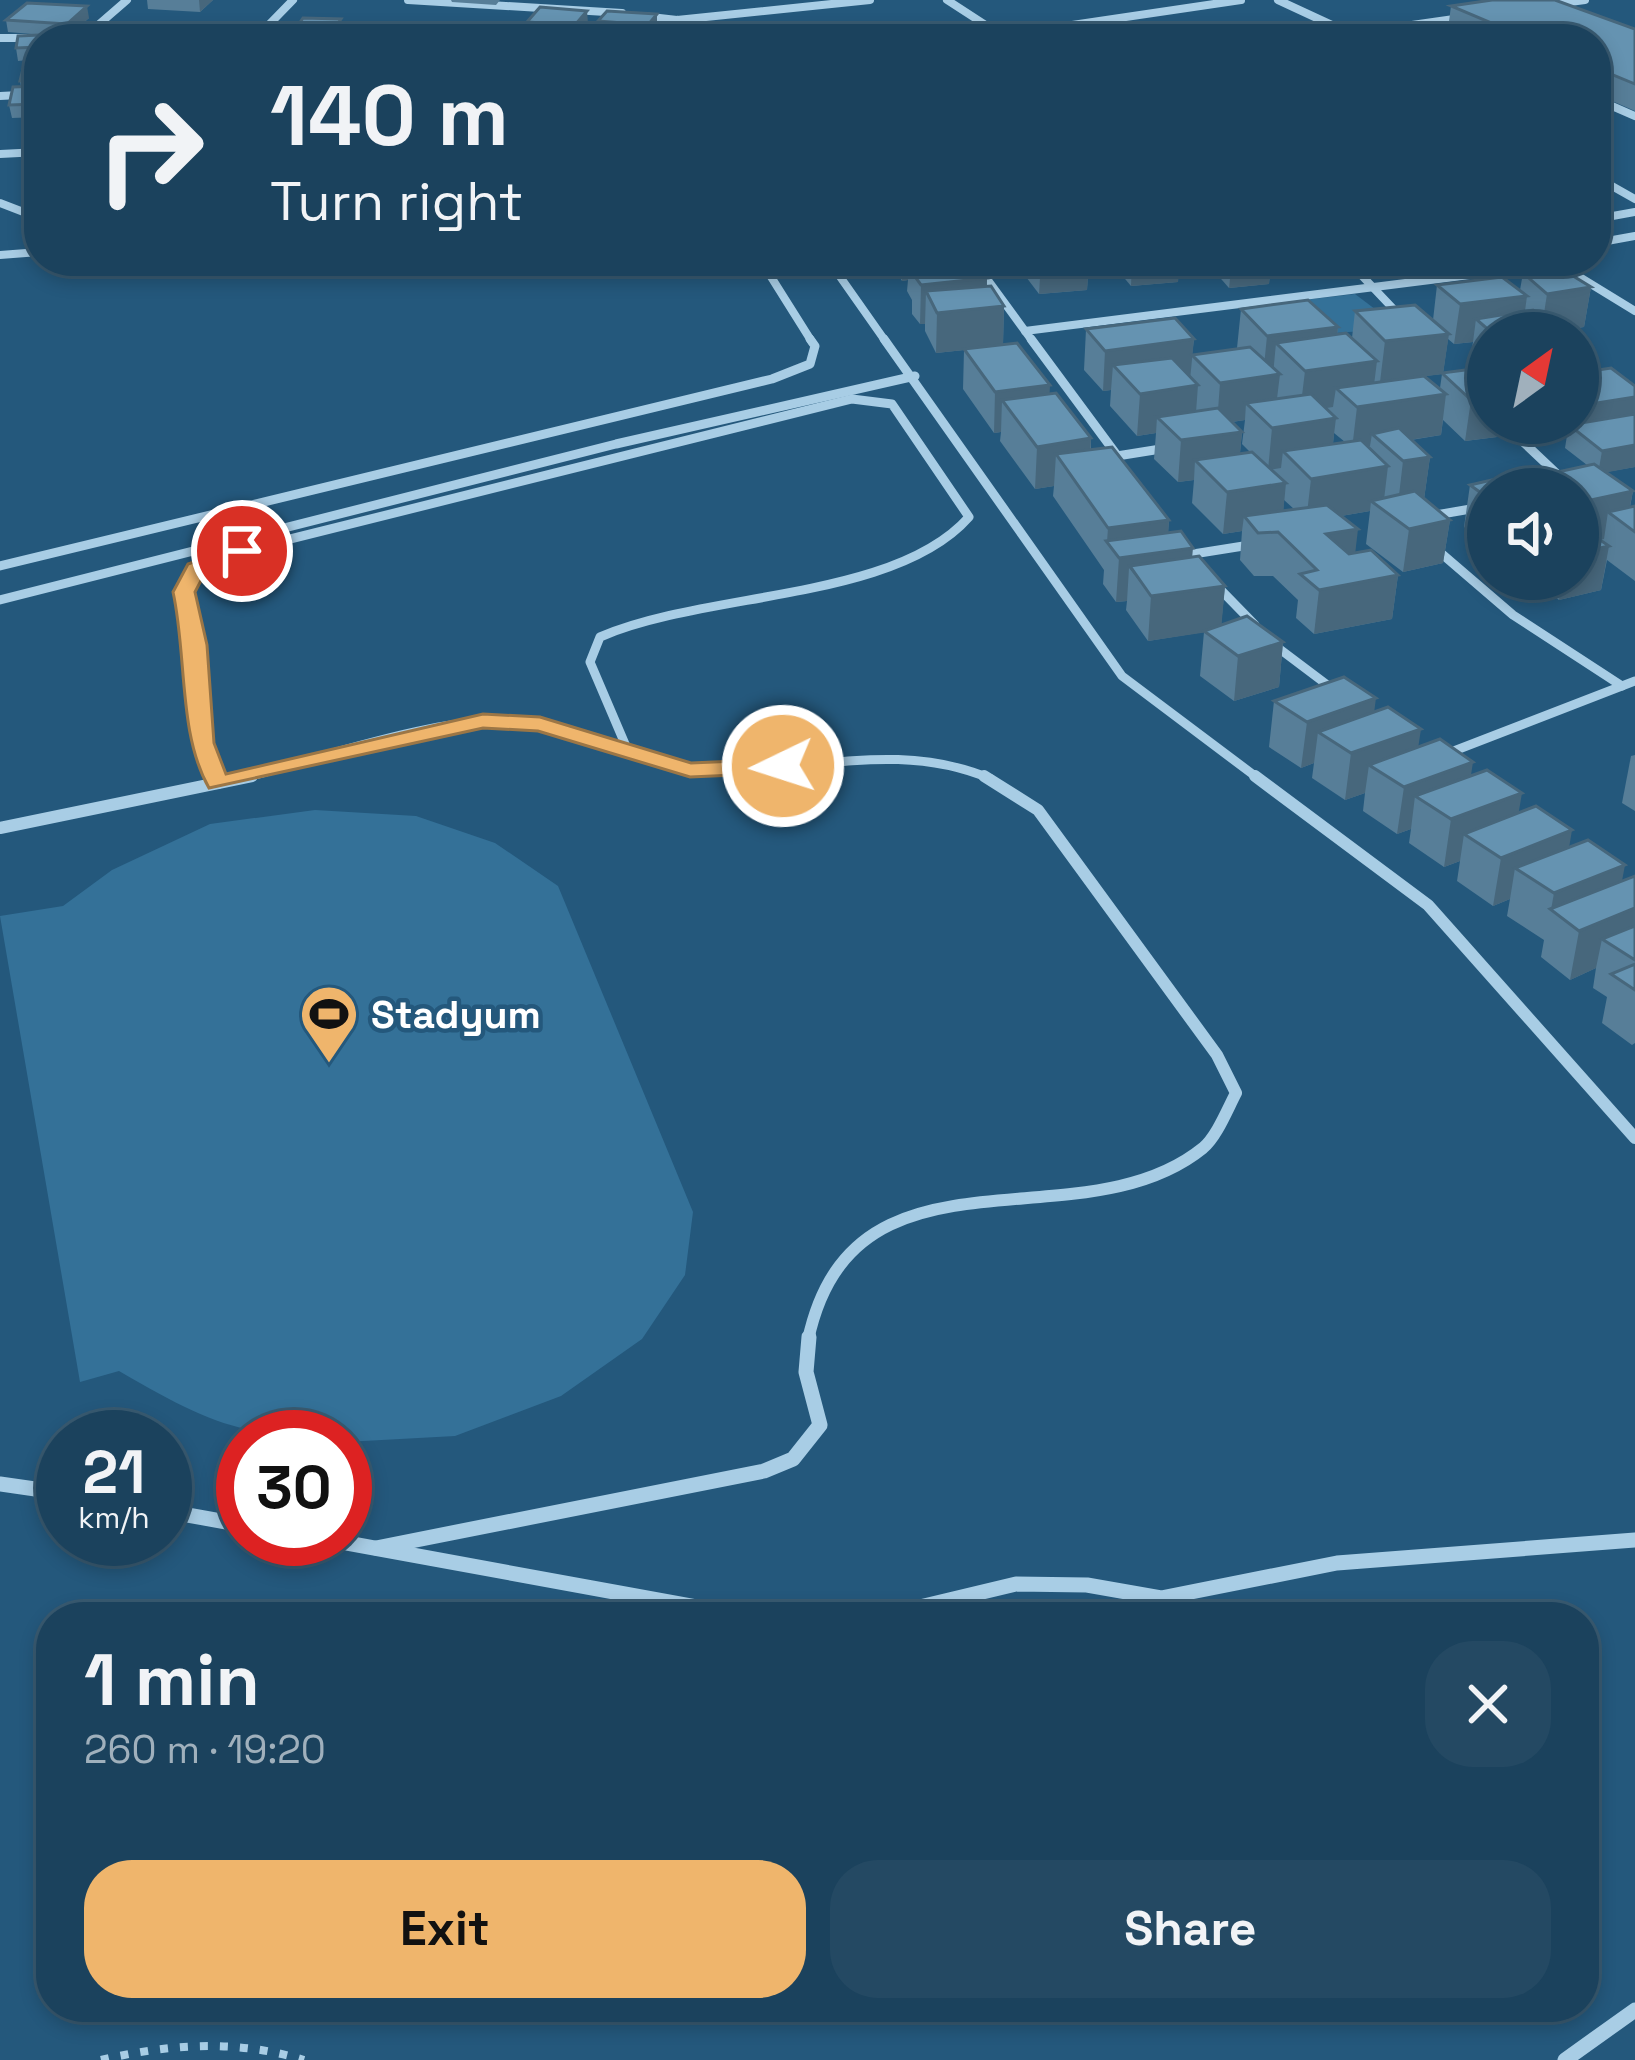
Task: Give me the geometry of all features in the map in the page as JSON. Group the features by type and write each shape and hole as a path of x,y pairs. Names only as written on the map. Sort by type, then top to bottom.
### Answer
{"street":[{"path":"99,24 127,0"},
{"path":"270,24 293,0"},
{"path":"408,0 677,20 870,0"},
{"path":"612,12 621,0"},
{"path":"946,0 983,24"},
{"path":"1087,24 1241,0"},
{"path":"1277,0 1329,24"},
{"path":"1551,15 1530,7 1585,0"},
{"path":"1426,24 1468,17"},
{"path":"677,20 679,24"},
{"path":"0,566 772,379 810,364 815,346 771,276"},
{"path":"841,276 1122,676 1428,905 1635,1138"},
{"path":"985,276 1129,472"},
{"path":"1363,276 1418,334"},
{"path":"1025,331 1453,276"},
{"path":"1577,276 1635,311"},
{"path":"0,600 616,444 915,376"},
{"path":"218,783 202,743 196,645 184,592 196,569 242,551 829,405 866,398 892,404 962,502 968,517 962,532 945,545 887,569 645,615 600,637 590,662 628,751"},
{"path":"1525,444 1551,468"},
{"path":"1118,456 1185,445"},
{"path":"1424,517 1467,510"},
{"path":"1418,534 1514,616 1622,686"},
{"path":"1175,539 1288,658 1342,696"},
{"path":"1186,555 1273,541"},
{"path":"1453,771 1434,758 1635,681"},
{"path":"0,828 483,721 540,724 712,771 919,754 967,764 1007,784 1060,835 1217,1055 1236,1093 1228,1123 1199,1154 1166,1173 1119,1187 937,1207 860,1240 838,1259 819,1298 806,1372 820,1425 793,1459 764,1471 376,1548"},
{"path":"0,1484 36,1489"},
{"path":"941,1602 1016,1584 1087,1585 1161,1598 1337,1562 1635,1540"},
{"path":"372,1547 670,1602"},
{"path":"1565,2060 1635,2010"}],"path":[{"path":"101,2060 136,2051 264,2045 304,2060"}],"shaded area":[{"path":"1355,294 1400,328 1260,339 1244,307"},
{"name":"Stadyum","path":"315,810 416,816 495,843 558,886 693,1212 685,1275 642,1339 561,1396 455,1436 372,1441 372,1410 216,1410 216,1420 119,1371 80,1382 0,916 63,906 112,870 210,824"}],"building":[{"path":"1492,0 1555,0 1635,29 1635,84 1611,74 1611,24 1494,24 1451,6"},
{"path":"27,3 87,6 67,24 6,20"},
{"path":"540,7 587,11 576,24 527,22"},
{"path":"607,11 657,14 649,24 598,21"},
{"path":"303,18 341,19 338,24 299,24"},
{"path":"13,87 24,87 24,104 9,105"},
{"path":"914,276 987,278 921,285"},
{"path":"1526,276 1573,276 1591,287 1547,294"},
{"path":"1502,277 1527,296 1460,304 1437,285"},
{"path":"991,286 1004,306 937,313 926,291"},
{"path":"1308,300 1338,327 1267,336 1241,309"},
{"path":"1415,305 1449,334 1385,341 1355,311"},
{"path":"1175,318 1194,339 1105,351 1086,329"},
{"path":"1346,333 1377,361 1305,371 1276,343"},
{"path":"1017,343 1050,385 995,392 964,349"},
{"path":"1250,347 1280,374 1220,383 1192,355"},
{"path":"1172,358 1198,385 1140,394 1113,365"},
{"path":"1611,368 1635,386 1635,397 1599,403 1599,370"},
{"path":"1467,370 1467,396 1442,373"},
{"path":"1424,376 1446,394 1357,407 1336,388"},
{"path":"1056,393 1091,438 1037,447 1002,400"},
{"path":"1311,394 1336,418 1272,428 1246,403"},
{"path":"1218,408 1242,432 1181,440 1157,417"},
{"path":"1635,414 1635,445 1602,451 1593,444 1599,444 1599,420"},
{"path":"1399,428 1430,457 1403,461 1372,434"},
{"path":"1361,440 1388,466 1311,479 1283,451"},
{"path":"1112,447 1169,520 1108,528 1056,454"},
{"path":"1252,452 1286,483 1227,492 1195,460"},
{"path":"1594,464 1633,491 1599,498 1599,468 1576,468"},
{"path":"1415,491 1450,520 1409,529 1371,501"},
{"path":"1327,505 1358,529 1326,534 1349,554 1371,550 1398,575 1319,590 1300,574 1317,570 1278,532 1258,533 1244,516"},
{"path":"1635,506 1635,532 1608,512"},
{"path":"1181,531 1193,548 1119,558 1106,541"},
{"path":"1199,556 1225,586 1151,596 1130,566"},
{"path":"1247,616 1283,642 1238,656 1204,631"},
{"path":"1344,677 1376,698 1307,722 1274,701"},
{"path":"1388,707 1421,729 1351,753 1318,732"},
{"path":"1440,739 1473,762 1404,787 1369,765"},
{"path":"1487,770 1522,793 1451,819 1415,796"},
{"path":"1536,806 1572,830 1501,858 1464,834"},
{"path":"1588,840 1625,865 1554,893 1515,868"},
{"path":"1635,876 1635,908 1579,931 1550,909"},
{"path":"1635,926 1635,960 1602,939"},
{"path":"1635,964 1635,990 1611,974"}],"place":[{"name":"Stadyum","path":"329,1065"}],"route":[{"path":"242,551 196,569 184,592 196,645 202,743 218,783 483,721 512,720 576,733 690,770 783,766"}]}
